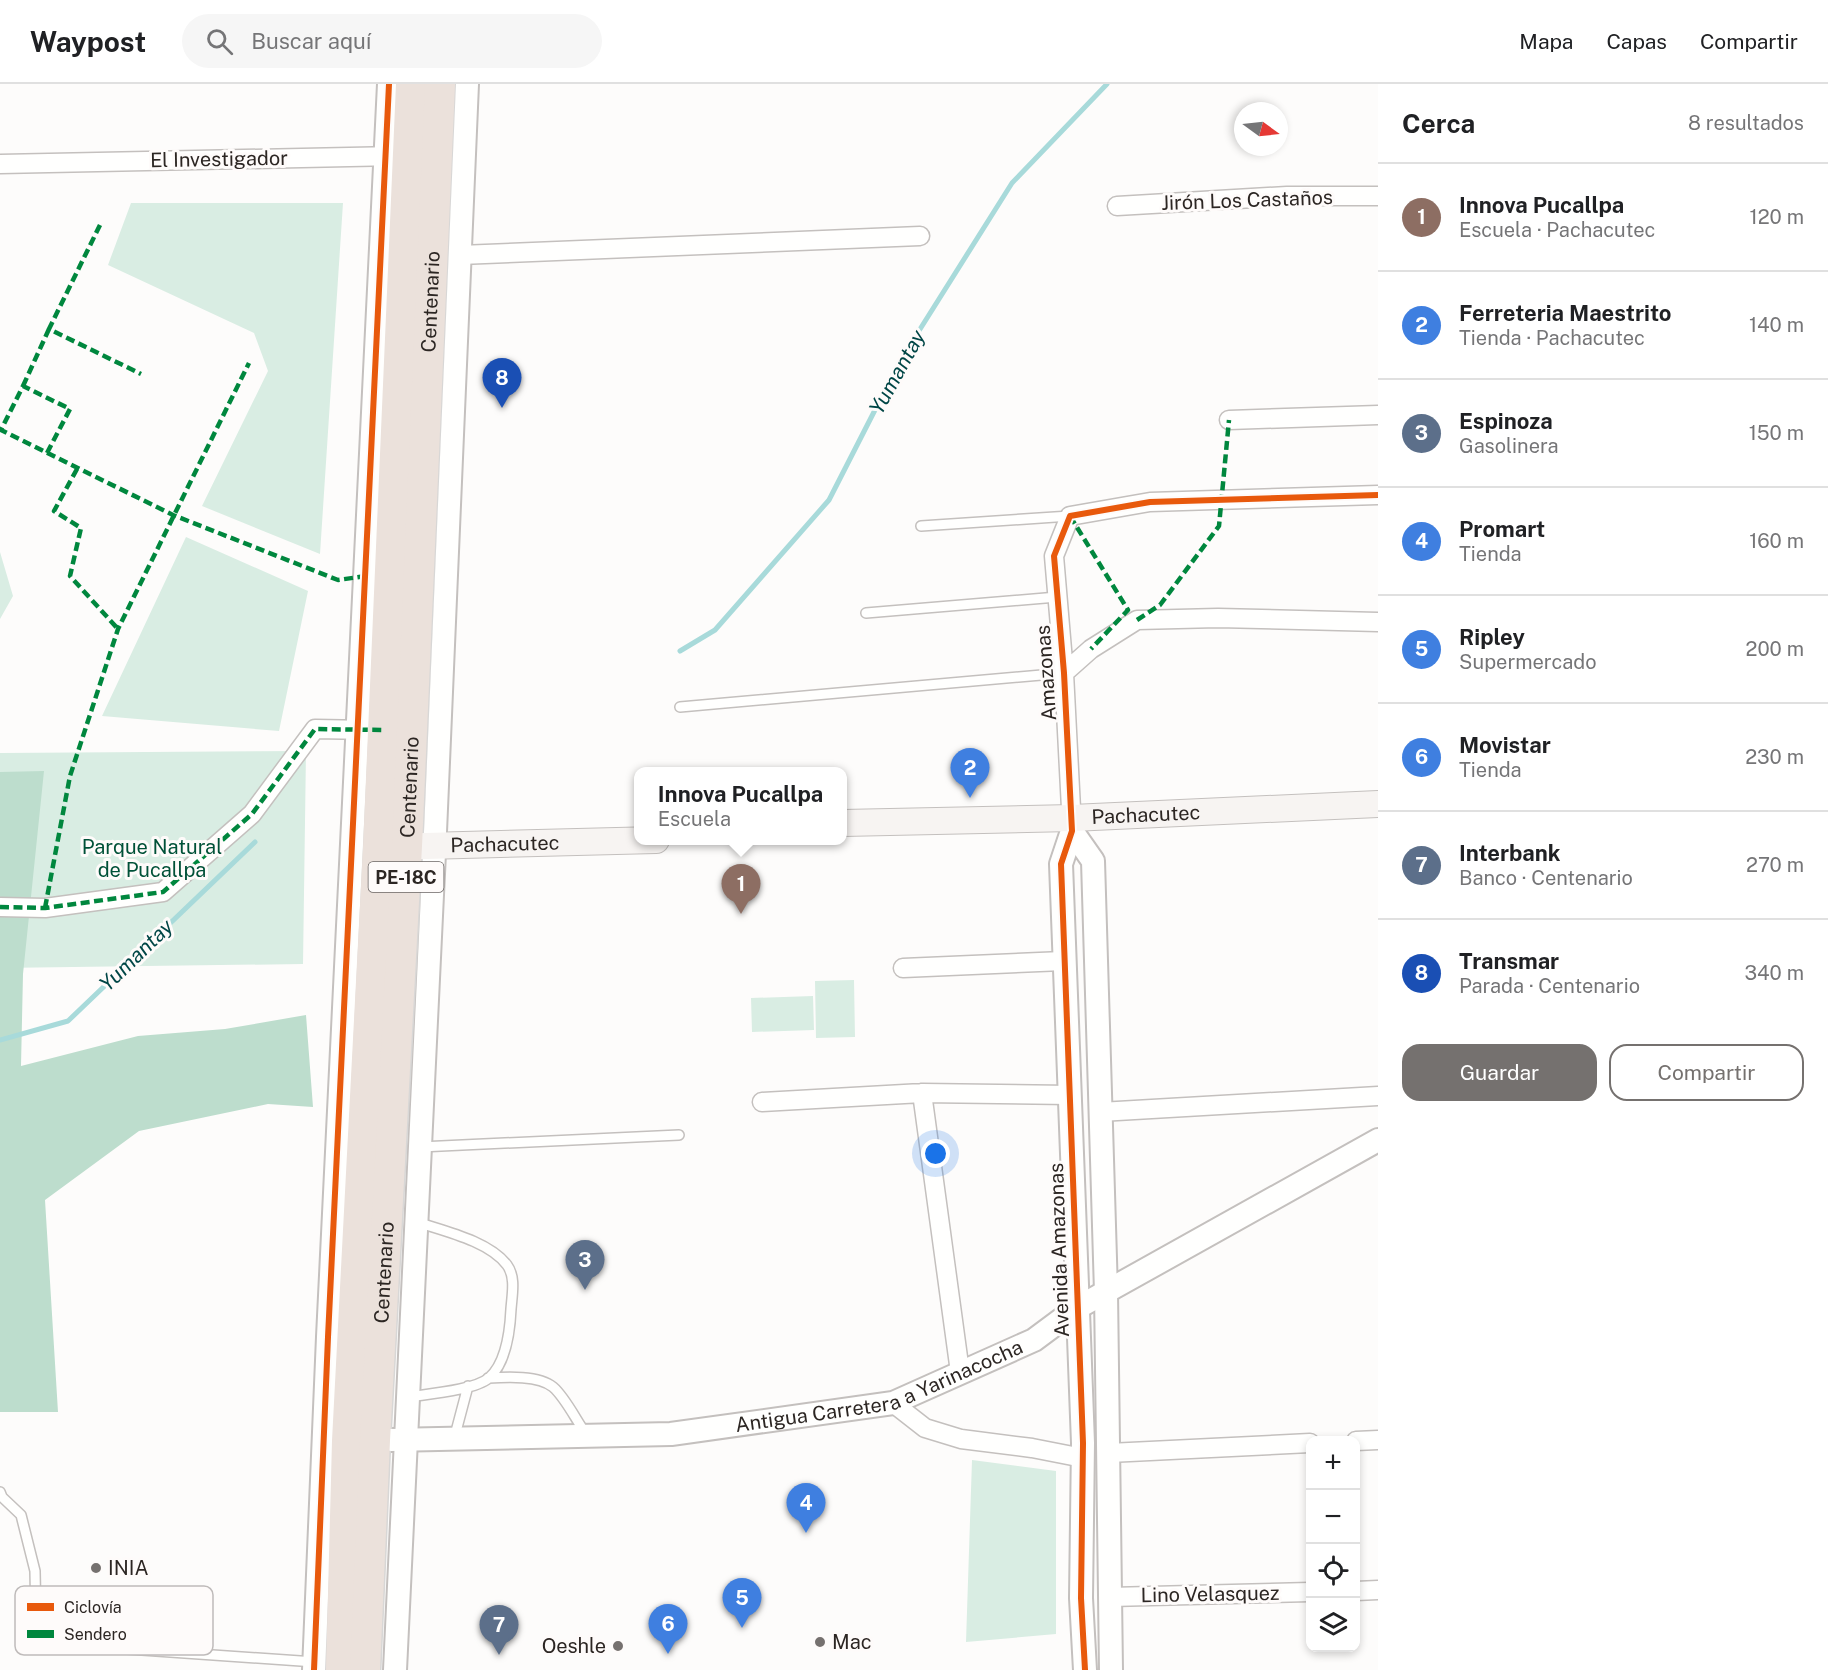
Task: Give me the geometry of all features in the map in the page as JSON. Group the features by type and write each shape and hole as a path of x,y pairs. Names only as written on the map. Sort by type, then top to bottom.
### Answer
{"highway":[{"name":"Centenario","path":"399,841 371,730 397,156 411,84"},
{"name":"Centenario","path":"333,1666 348,1441 399,841 441,84"}],"main road":[{"name":"Pachacutec","path":"847,836 1378,804"},
{"name":"Pachacutec","path":"847,823 1072,824 1378,817"},
{"name":"Pachacutec","path":"399,841 634,827"},
{"name":"Pachacutec","path":"399,841 634,840"}],"street":[{"path":"389,84 397,156"},
{"path":"333,1666 348,1441 399,841 460,255 467,84"},
{"name":"El Investigador","path":"0,164 437,157"},
{"name":"Jirón Los Castaños","path":"1117,206 1287,196 1378,196"},
{"path":"460,255 920,236"},
{"path":"1229,420 1378,415"},
{"path":"1070,516 1150,502 1378,495"},
{"name":"Amazonas","path":"1070,516 1054,556 1064,673 1072,824"},
{"path":"1064,673 1091,649 1137,620 1218,618 1378,622"},
{"path":"0,907 45,908 163,892 252,814 315,729 371,730"},
{"path":"1072,824 1093,861 1106,1292 1111,1670"},
{"name":"Avenida Amazonas","path":"1072,824 1061,864 1083,1458 1081,1598 1085,1670"},
{"path":"395,1670 420,1147 399,841"},
{"path":"903,968 1063,962"},
{"path":"762,1102 922,1093 1070,1095"},
{"path":"922,1093 960,1372"},
{"path":"1100,1112 1378,1096"},
{"name":"Antigua Carretera a Yarinacocha","path":"348,1441 671,1434 893,1403 1034,1340 1077,1308 1378,1140"},
{"path":"893,1403 925,1428 961,1439 1032,1448 1083,1458"},
{"path":"1360,1441 1378,1440"},
{"path":"1109,1453 1306,1443"},
{"path":"1360,1591 1378,1590"},
{"name":"Lino Velasquez","path":"1110,1597 1306,1592"}],"lane":[{"path":"921,525 1070,516"},
{"path":"866,613 1057,597"},
{"path":"680,706 1064,673"},
{"path":"420,1147 678,1135"},
{"path":"417,1222 491,1251 506,1264 513,1275 510,1326 501,1361 488,1378"},
{"path":"407,1398 468,1386 488,1378 508,1377 546,1383 554,1388 587,1436"},
{"path":"454,1438 468,1386"},
{"path":"0,1492 2,1497 21,1515 35,1571 35,1586"},
{"path":"195,1655 333,1666"}],"green space":[{"path":"131,203 343,203 320,554 202,506 268,371 254,333 108,265"},
{"path":"186,537 308,591 279,731 102,716"},
{"path":"0,552 13,596 0,619"},
{"name":"Parque Natural de Pucallpa","path":"306,751 303,964 0,968 0,753"},
{"path":"44,771 23,974 21,1066 138,1036 225,1029 306,1015 313,1107 268,1104 139,1131 45,1200 58,1412 0,1412 0,772"},
{"path":"854,980 855,1037 816,1038 815,981"},
{"path":"813,996 814,1030 752,1032 751,998"},
{"path":"972,1460 1056,1471 1056,1634 966,1642"}],"waterway":[{"name":"Yumantay","path":"680,651 715,630 829,500 900,361 1012,183 1107,84"},
{"name":"Yumantay","path":"0,1040 68,1021 255,842"}],"marked path":[{"path":"100,225 49,329 141,374"},
{"path":"23,386 49,329"},
{"path":"45,908 70,776 118,629 249,363"},
{"path":"47,453 70,409 23,386 1,430 173,515 338,580 366,576"},
{"path":"1137,620 1160,605 1219,526 1229,420"},
{"path":"77,469 54,511 81,528 70,576 118,629"},
{"path":"1070,516 1128,610 1091,649"},
{"path":"0,907 45,908 163,892 252,814 315,729 383,730"}],"cycle path":[{"path":"314,1670 389,84"},
{"path":"1085,1670 1081,1598 1083,1443 1061,864 1072,831 1064,673 1054,556 1070,516 1150,502 1378,495"}],"place":[{"name":"Transmar","path":"502,408"},
{"name":"Ferreteria Maestrito","path":"970,798"},
{"name":"Innova Pucallpa","path":"741,914"},
{"name":"Espinoza","path":"585,1290"},
{"name":"Promart","path":"806,1533"},
{"name":"INIA","path":"96,1568"},
{"name":"Ripley","path":"742,1628"},
{"name":"Mac","path":"820,1642"},
{"name":"Oeshle","path":"618,1646"},
{"name":"Movistar","path":"668,1654"},
{"name":"Interbank","path":"499,1655"}]}
